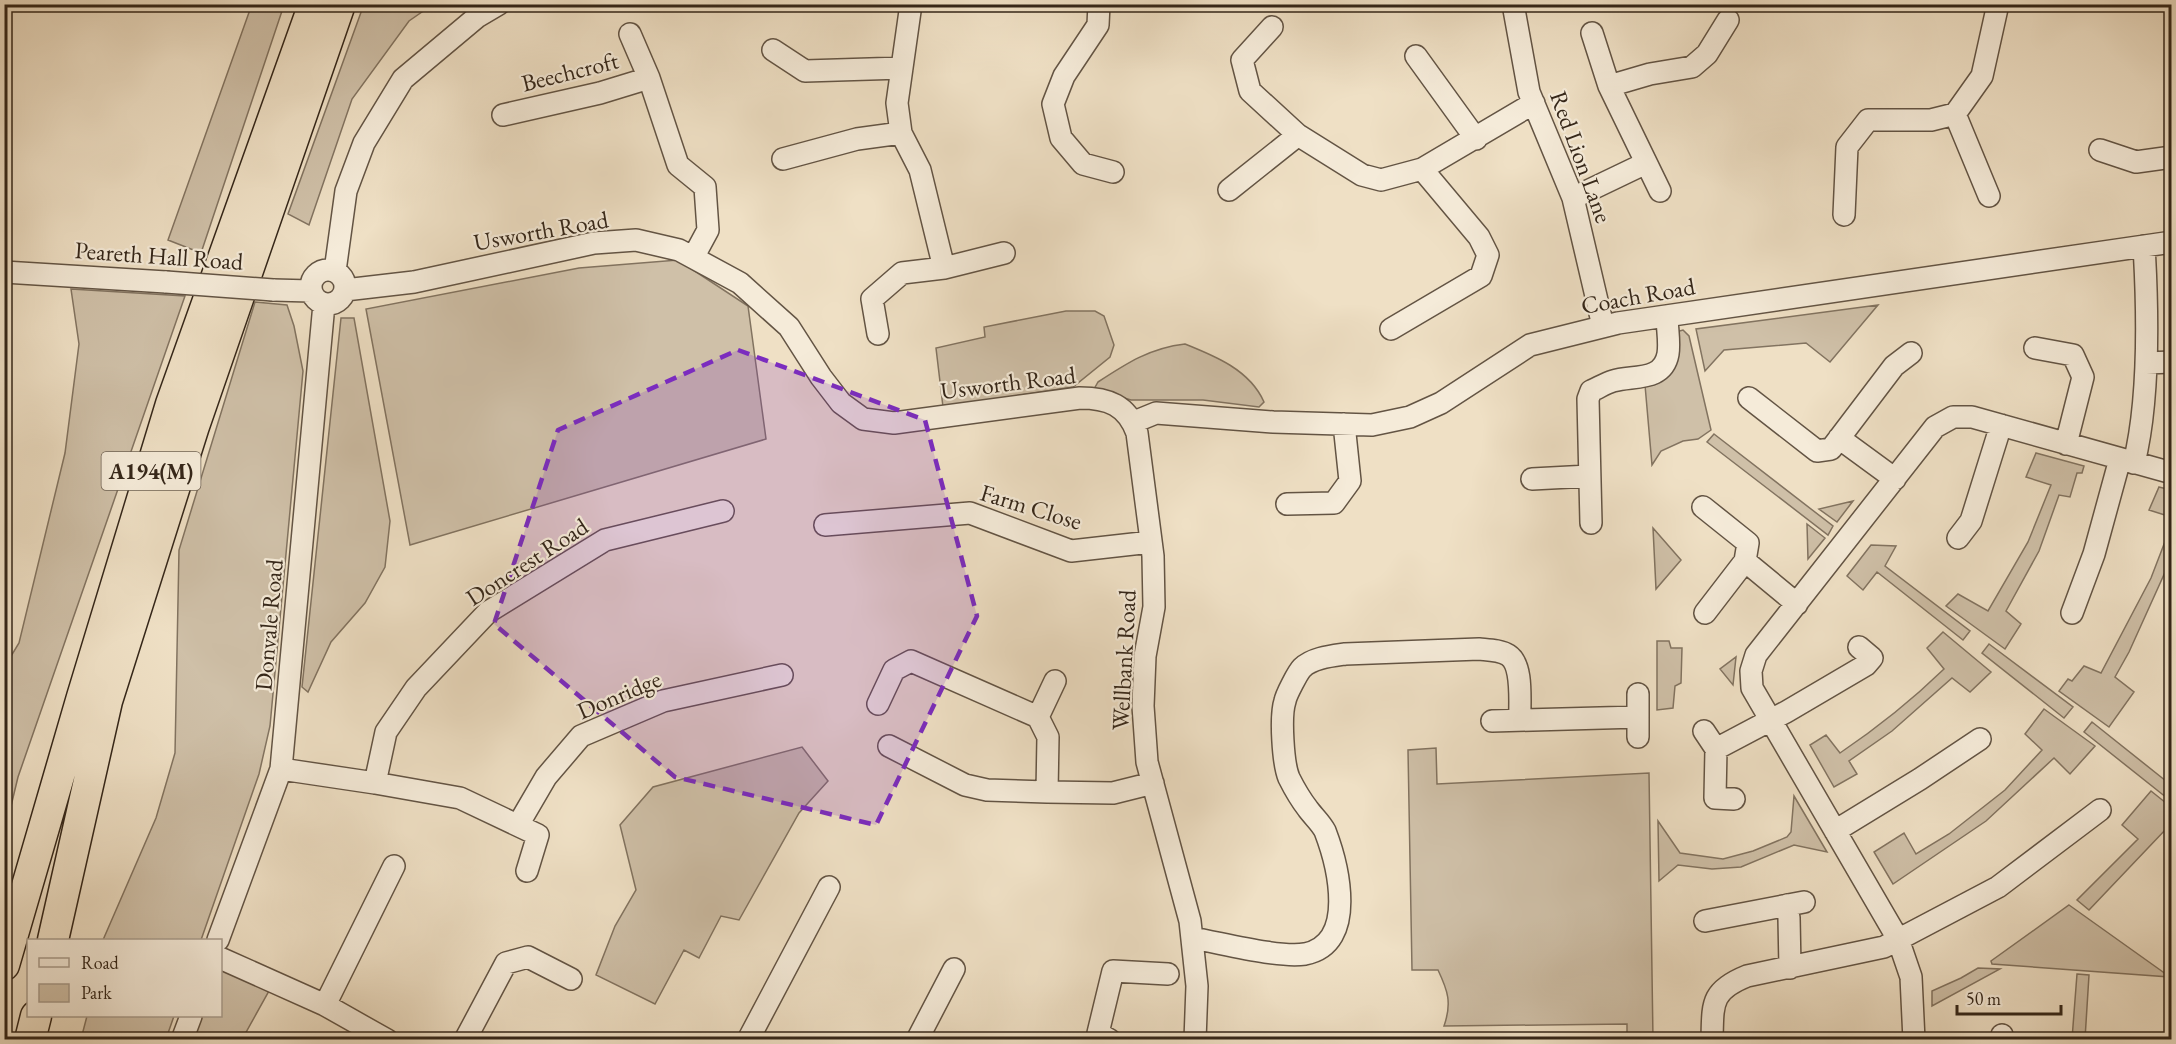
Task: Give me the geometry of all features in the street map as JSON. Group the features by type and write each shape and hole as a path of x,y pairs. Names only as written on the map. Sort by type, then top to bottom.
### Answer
{"highway":[{"name":"A194(M)","path":"6,960 171,404 314,4"},
{"name":"A194(M)","path":"53,939 107,701 194,426 340,4"},
{"path":"30,1040 36,1017"}],"street":[{"path":"340,280 330,270 319,272 312,280 317,298 330,304 340,300 346,191 364,143 403,79 477,17 499,4"},
{"path":"911,4 897,103 901,133 920,170 944,268"},
{"path":"1099,4 1098,25 1064,76 1053,104 1061,138 1083,164 1113,172"},
{"name":"Red Lion Lane","path":"1513,4 1529,92 1573,198 1604,326"},
{"path":"1844,215 1847,147 1868,120 1931,120 1955,114 1982,76 1998,4"},
{"path":"1609,86 1650,74 1692,67 1707,54 1728,21"},
{"path":"1272,27 1242,60 1250,91 1298,135 1362,175 1380,180 1422,169 1534,103"},
{"path":"1592,33 1609,86 1660,191"},
{"name":"Beechcroft","path":"630,34 678,165 705,187 708,230 694,256"},
{"path":"774,50 805,71 902,68"},
{"path":"1416,56 1476,139"},
{"name":"Beechcroft","path":"503,115 600,93 648,78"},
{"path":"1955,114 1989,196"},
{"path":"783,159 857,139 901,133"},
{"path":"1229,190 1298,135"},
{"path":"2100,150 2136,162 2172,157"},
{"path":"1573,198 1646,164"},
{"path":"1391,329 1481,276 1488,255 1479,237 1422,169"},
{"name":"Usworth Road","path":"340,280 414,282 594,243 636,240 694,256 740,283 789,327 821,377 841,403 863,419 894,423 1080,398 1097,398 1126,411 1134,422"},
{"name":"Coach Road","path":"1134,422 1156,413 1273,422 1372,425 1410,417 1441,403 1530,345 1604,326 2172,242"},
{"path":"2069,617 2094,554 2144,408 2146,363 2144,246"},
{"path":"878,334 872,299 902,273 944,268 1004,253"},
{"name":"Peareth Hall Road","path":"4,272 273,290 317,298"},
{"name":"Donvale Road","path":"218,939 281,769 317,298"},
{"path":"1591,523 1588,399 1591,391 1613,381 1654,374 1664,364 1668,354 1667,316"},
{"path":"2035,348 2073,355 2083,377 2066,444"},
{"path":"1749,398 1776,411 1817,451 1831,449 1894,366 1911,353"},
{"path":"2146,363 2172,362"},
{"path":"1914,1040 1911,977 1898,939 1752,688 1751,671 1756,656 1935,427 1953,417 1972,417 2172,473"},
{"name":"Wellbank Road","path":"1134,422 1151,542 1154,607 1145,656 1143,706 1147,762 1190,921 1197,986 1195,1040"},
{"path":"1287,504 1334,503 1350,482 1344,424"},
{"path":"1958,538 1971,521 2001,425"},
{"path":"1839,438 1894,479"},
{"path":"1533,479 1589,476"},
{"path":"1704,506 1748,543 1745,561 1705,613"},
{"name":"Doncrest Road","path":"375,783 386,732 416,688 488,612 605,540 723,511"},
{"name":"Farm Close","path":"825,525 970,513 1071,551 1151,542"},
{"path":"1745,561 1797,604"},
{"path":"1716,749 1866,665 1872,658 1859,647"},
{"path":"1192,938 1289,955 1313,951 1325,945 1337,927 1341,908 1335,869 1324,829 1307,808 1288,776 1283,745 1284,701 1302,668 1324,657 1344,654 1479,649 1498,651 1513,659 1518,672 1520,720"},
{"path":"878,704 894,670 911,661 1038,717 1048,736 1047,792"},
{"name":"Donridge","path":"518,825 546,777 581,736 663,701 782,675"},
{"path":"1038,717 1055,681"},
{"path":"1492,721 1520,720 1638,727 1638,694"},
{"path":"1704,731 1716,749 1715,798 1734,799"},
{"path":"1835,831 1920,779 1982,735"},
{"path":"889,746 965,785 987,790 1113,793 1153,783"},
{"path":"281,769 460,798 538,835 527,871"},
{"path":"1712,1040 1713,1008 1720,991 1733,982 1747,976 1884,947 1998,887 2067,824 2100,810"},
{"path":"325,1005 394,866"},
{"path":"748,1040 829,887"},
{"path":"1705,921 1796,903 1789,918 1790,968"},
{"path":"465,1040 506,963 528,957 571,979"},
{"path":"222,959 325,1005 387,1040"},
{"path":"917,1040 954,969"},
{"path":"1110,1040 1098,1033 1105,969 1168,974"},
{"path":"182,1040 191,1017"}],"highlighted area":[{"path":"738,350 925,420 977,616 876,825 675,777 494,624 558,430"}],"green space":[{"path":"252,4 284,5 201,253 168,240"},
{"path":"364,4 432,5 409,21 352,99 309,225 288,214"},
{"path":"678,260 748,306 766,439 410,545 366,309 579,268"},
{"path":"71,289 185,296 18,777 5,831 5,666 19,643 65,453 79,344"},
{"path":"255,302 287,305 294,326 303,371 270,726 259,774 201,939 103,939 156,818 175,753 179,550"},
{"path":"1878,305 1830,362 1806,343 1724,350 1705,371 1696,329"},
{"path":"1066,311 1095,311 1104,316 1114,345 1110,357 1073,387 943,407 936,348 985,337 984,327"},
{"path":"341,318 354,318 390,521 385,567 365,603 331,642 308,692 302,687"},
{"path":"1683,330 1689,336 1711,430 1698,439 1683,441 1661,451 1652,465 1645,385 1676,332"},
{"path":"1185,344 1219,359 1241,373 1258,391 1264,402 1259,407 1203,400 1131,400 1094,389 1098,382 1139,357"},
{"path":"1714,434 1833,526 1828,535 1707,442"},
{"path":"2036,453 2084,466 2082,473 2077,473 2070,497 2059,495 2039,551 2006,611 2021,624 2005,649 1946,606 1958,594 1988,611 2028,542 2051,485 2026,477"},
{"path":"2159,487 2171,490 2171,517 2149,510"},
{"path":"1853,501 1837,522 1819,509"},
{"path":"1807,524 1825,538 1808,559"},
{"path":"2171,526 2171,559 2129,652 2115,677 2134,692 2109,727 2059,691 2068,679 2072,681 2084,666 2101,673 2151,578"},
{"path":"1653,528 1681,560 1656,589"},
{"path":"1871,545 1896,546 1885,566 1970,631 1963,640 1877,572 1863,590 1847,576"},
{"path":"1943,632 1991,672 1970,692 1952,678 1892,731 1849,761 1857,774 1834,787 1810,745 1826,735 1840,753 1906,703 1944,669 1927,648"},
{"path":"1657,641 1669,641 1671,648 1682,648 1681,683 1675,686 1673,708 1657,710"},
{"path":"1989,644 2073,707 2064,718 1982,653"},
{"path":"1736,657 1733,685 1720,669"},
{"path":"2044,709 2095,746 2070,774 2054,758 1986,821 1893,884 1874,852 1904,833 1916,854 1949,834 2005,790 2042,750 2025,734"},
{"path":"2092,722 2171,785 2171,792 2167,798 2084,732"},
{"path":"802,747 828,781 799,813 739,920 721,916 699,958 684,950 655,1004 596,975 615,926 636,890 620,825 653,787"},
{"path":"1436,748 1437,784 1649,773 1653,1039 1627,1039 1627,1024 1444,1026 1448,997 1438,970 1412,970 1408,750"},
{"path":"2151,791 2171,807 2171,831 2167,828 2089,910 2077,900 2138,839 2122,825"},
{"path":"1794,796 1827,852 1794,845 1741,867 1712,869 1678,865 1659,881 1658,821 1680,853 1723,859 1753,851 1787,837 1791,832"},
{"path":"2069,905 2170,977 1992,964 1991,961"},
{"path":"222,968 270,989 244,1036 246,1039 191,1040 200,1017 222,1017"},
{"path":"1978,968 2000,969 1932,1006 1932,991"},
{"path":"2077,974 2089,975 2085,1039 2072,1039"},
{"path":"87,1017 174,1017 166,1039 81,1039"}]}
